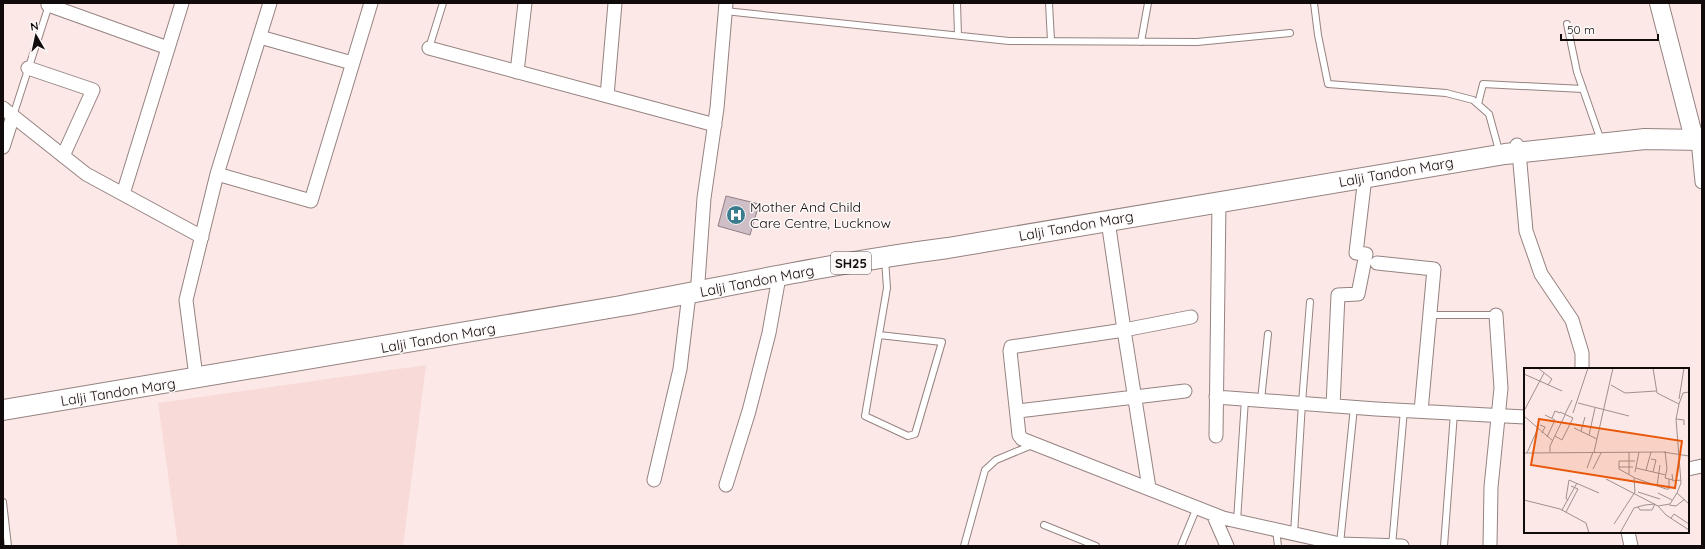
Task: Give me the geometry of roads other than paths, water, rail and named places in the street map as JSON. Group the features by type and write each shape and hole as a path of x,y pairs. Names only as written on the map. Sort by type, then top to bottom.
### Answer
{"main road":[{"name":"Lalji Tandon Marg","path":"3,410 418,336 696,289 883,253 1511,148 1636,131 1699,135"},
{"name":"Lalji Tandon Marg","path":"696,289 779,277 883,253 948,248 1108,221 1193,202 1219,202 1365,177 1511,148 1699,135"},
{"name":"Lalji Tandon Marg","path":"3,400 195,369 303,357"}],"street":[{"path":"123,194 182,3"},
{"path":"195,369 186,300 217,174 270,3"},
{"path":"217,174 311,201 370,3"},
{"path":"517,72 525,3"},
{"path":"607,96 615,3"},
{"path":"1659,3 1699,135 1702,182"},
{"path":"49,4 168,48"},
{"path":"654,480 680,369 696,289 704,198 715,125 726,7"},
{"path":"260,37 352,63"},
{"path":"430,48 715,125"},
{"path":"28,68 93,90 63,156"},
{"path":"8,112 86,174 202,237"},
{"path":"3,147 8,112"},
{"path":"1511,148 1526,232 1541,274 1572,320 1582,353 1582,368"},
{"path":"1333,406 1338,295 1358,294 1366,254 1356,253 1365,177"},
{"path":"1216,436 1219,202"},
{"path":"1108,221 1149,488"},
{"path":"1377,263 1434,269 1421,411"},
{"path":"726,485 749,411 769,333 779,277"},
{"path":"1490,546 1491,487 1497,415 1501,388 1496,315"},
{"path":"1191,317 1124,330 1012,347 1010,351 1018,411 1019,435 1022,440 1213,514 1237,521 1276,529 1333,544 1402,546"},
{"path":"1018,411 1185,391"},
{"path":"1216,396 1333,406 1524,417"},
{"path":"1689,469 1702,466"},
{"path":"1213,514 1227,546"},
{"path":"1628,533 1630,546"}],"lane":[{"path":"430,48 443,3"},
{"path":"957,3 958,35"},
{"path":"1049,3 1051,41"},
{"path":"1141,42 1148,3"},
{"path":"1314,3 1318,35 1328,84 1446,93 1473,100 1489,114 1511,148"},
{"path":"8,112 28,68 49,4"},
{"path":"726,7 1009,41 1197,42 1290,33"},
{"path":"1567,24 1576,72 1599,135"},
{"path":"1478,104 1483,84 1583,89"},
{"path":"879,336 942,342 915,434 912,436 908,436 865,416 887,288 883,253"},
{"path":"1294,534 1310,302"},
{"path":"1430,315 1496,315"},
{"path":"1261,400 1268,334"},
{"path":"1237,521 1246,399"},
{"path":"1333,544 1354,407"},
{"path":"1386,546 1404,410"},
{"path":"1444,546 1454,413"},
{"path":"964,546 985,470 996,460 1032,445"},
{"path":"3,502 8,546"},
{"path":"1180,546 1197,507"},
{"path":"1044,525 1096,546"},
{"path":"1276,529 1278,546"}],"place":[{"name":"Mother And Child Care Centre, Lucknow","path":"736,215"}]}
